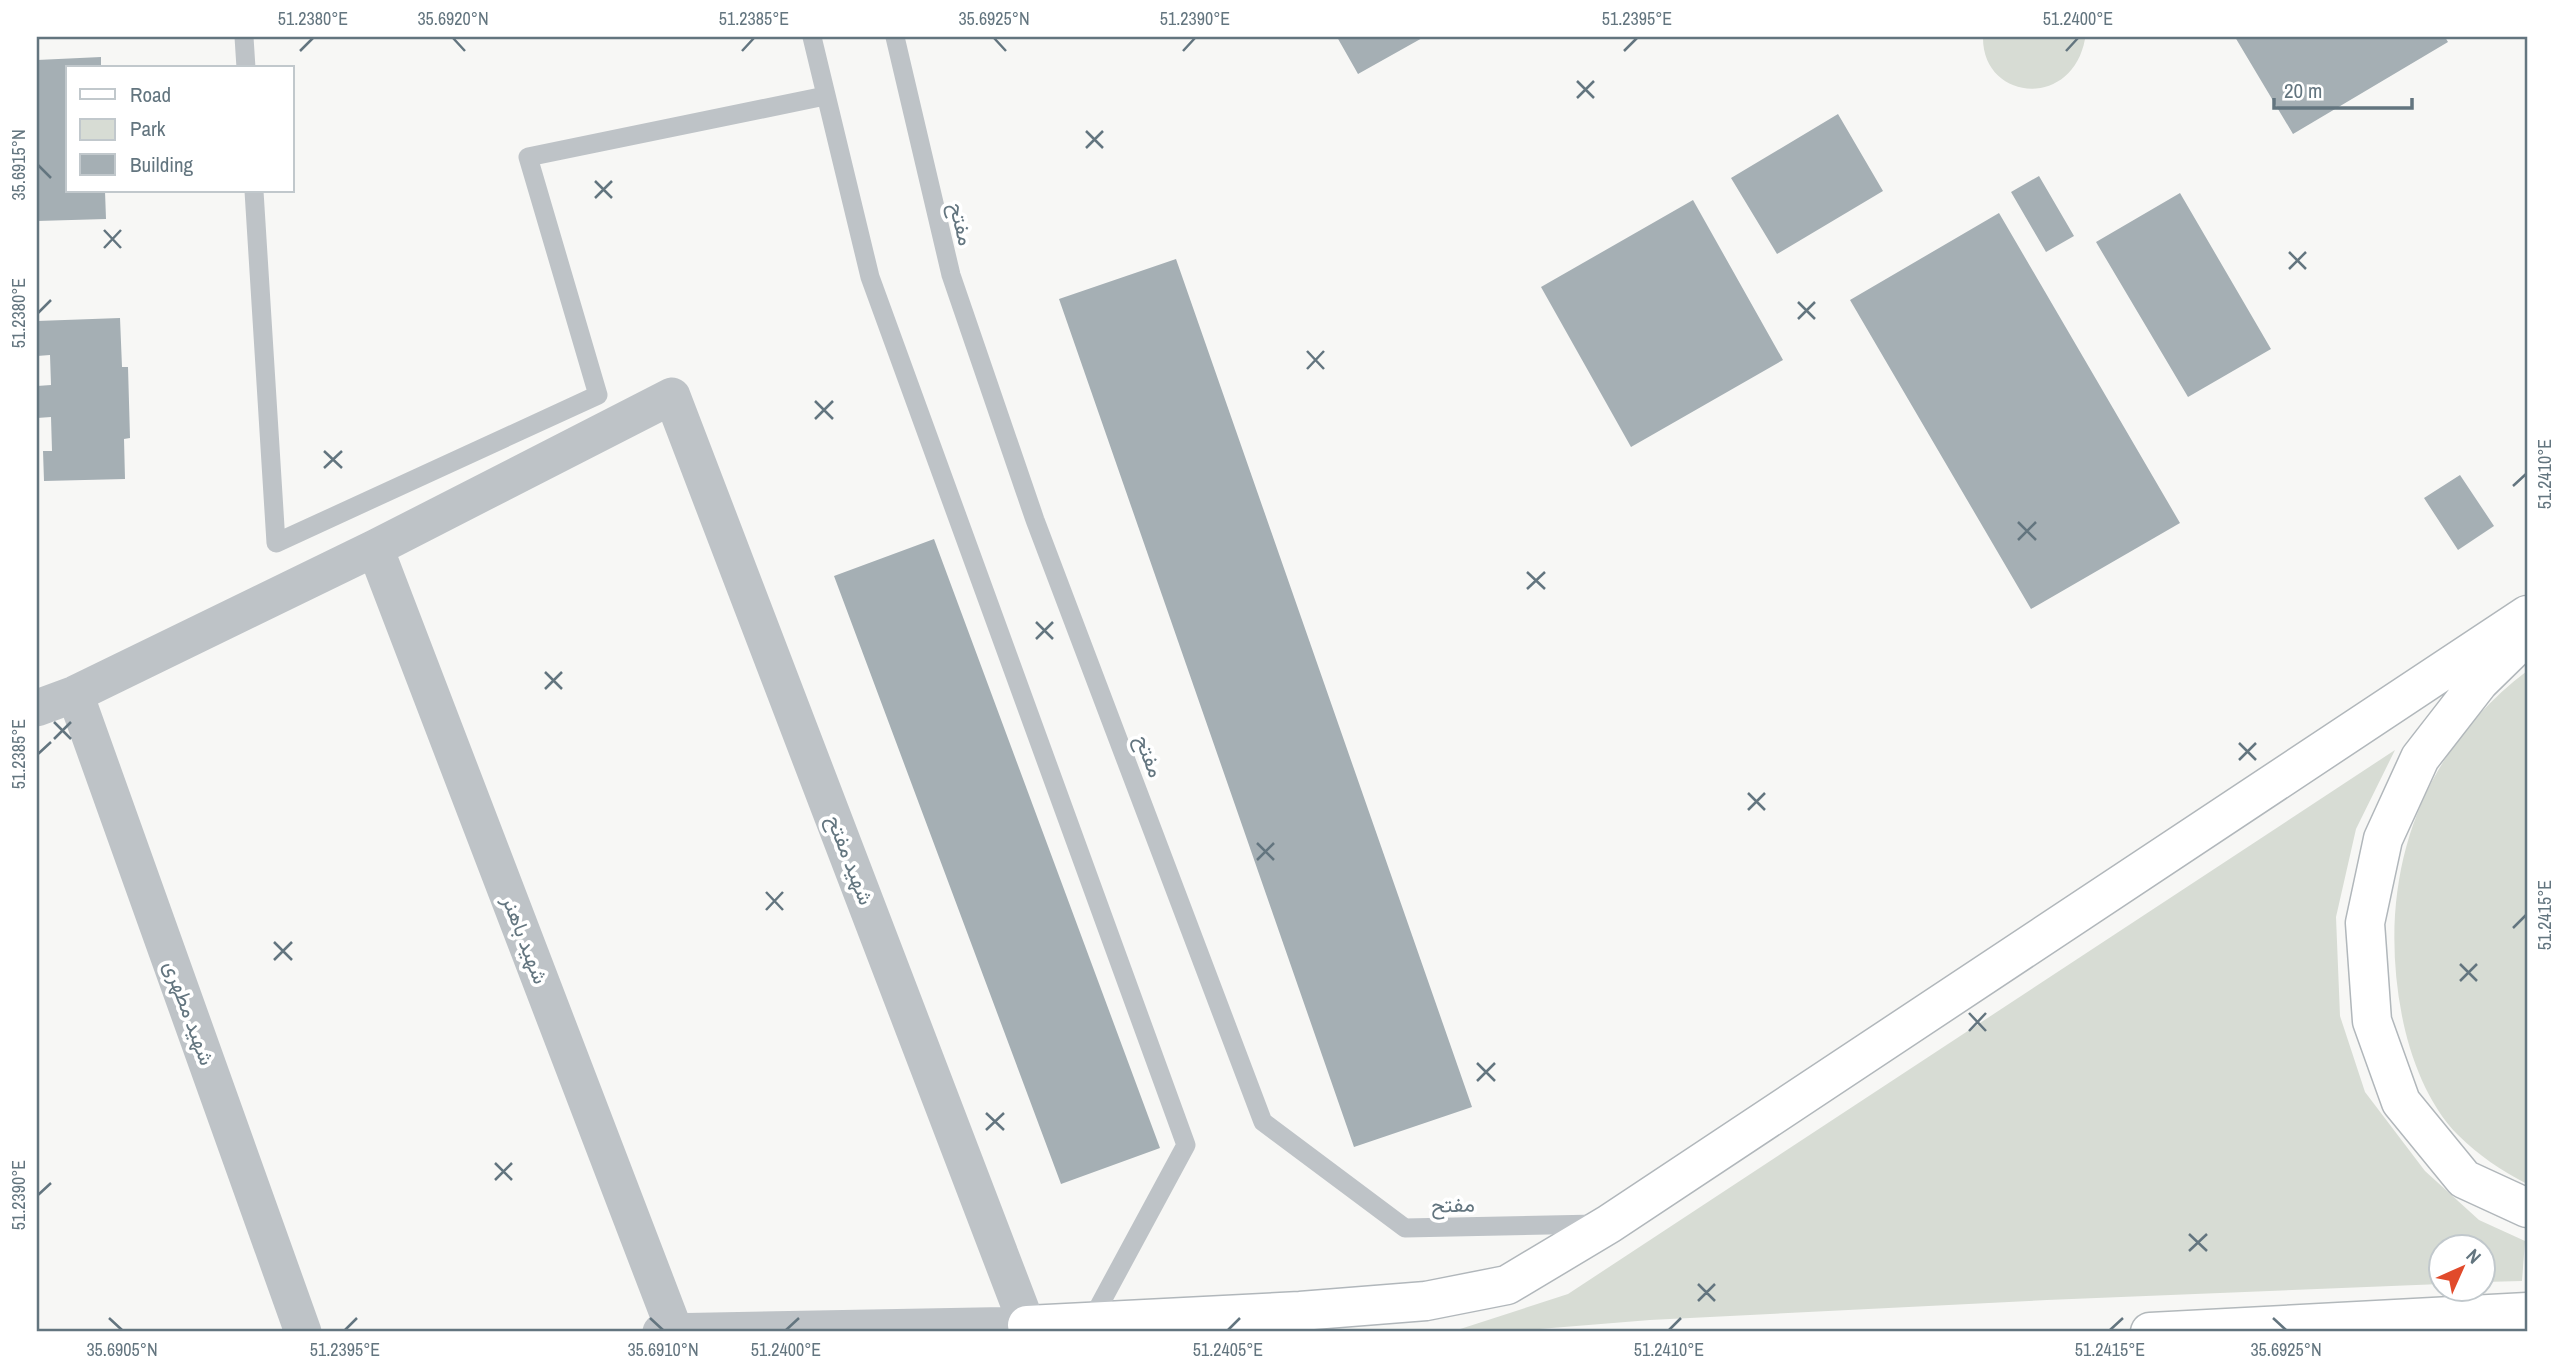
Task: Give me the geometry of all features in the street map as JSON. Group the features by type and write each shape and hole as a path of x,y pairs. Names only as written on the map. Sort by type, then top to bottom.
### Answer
{"main road":[{"path":"1175,1325 1426,1301 1507,1285 1609,1224 2527,615"},
{"path":"2527,635 2479,682 2420,758 2383,839 2365,923 2372,1021 2401,1102 2463,1179 2527,1208"},
{"path":"2150,1332 2527,1312"},
{"path":"1027,1325 1091,1321 1175,1325 1224,1332"}],"street":[{"name":"شهید مفتح","path":"375,548 673,396 1027,1325"},
{"path":"37,708 75,694 375,548"},
{"name":"شهید باهنر","path":"375,548 675,1332"},
{"name":"شهید مطهری","path":"75,694 303,1332"},
{"path":"661,1332 1027,1325"}],"lane":[{"path":"244,37 246,66"},
{"path":"812,37 870,277 1186,1145 1091,1321"},
{"name":"مفتح","path":"895,37 955,288 1035,520 1263,1122 1405,1228 1609,1224"},
{"path":"254,192 276,543 598,395 528,157 825,96"}],"green space":[{"path":"1983,37 2085,39 2077,62 2063,78 2047,86 2029,89 2011,84 1997,74 1987,58"},
{"path":"2527,671 2527,1184 2466,1143 2447,1123 2429,1095 2415,1064 2402,1016 2395,966 2395,917 2401,870 2413,825 2432,782 2457,742 2489,704"},
{"path":"2395,750 2356,829 2336,917 2340,1016 2365,1092 2425,1171 2479,1220 2525,1241 2522,1281 2498,1282 2498,1232 2428,1232 2428,1285 2047,1300 1650,1320 1501,1332 1451,1332 1568,1294"}],"building":[{"path":"1337,37 1424,37 1358,74"},
{"path":"2235,37 2445,37 2448,42 2293,134"},
{"path":"101,57 101,66 66,66 66,192 105,192 106,219 37,221 37,60"},
{"path":"1838,114 1883,191 1777,254 1731,178"},
{"path":"2039,176 2074,236 2046,252 2011,192"},
{"path":"2180,193 2271,349 2188,397 2096,242"},
{"path":"1693,200 1783,360 1631,447 1541,287"},
{"path":"1999,213 2180,523 2031,609 1850,300"},
{"path":"1176,259 1472,1107 1354,1147 1059,299"},
{"path":"120,318 122,367 128,367 130,438 124,439 125,479 44,481 43,451 52,451 51,417 37,418 37,386 51,385 50,355 37,356 37,321"},
{"path":"2460,475 2494,526 2458,550 2424,498"},
{"path":"934,539 1160,1148 1061,1184 834,576"}]}
